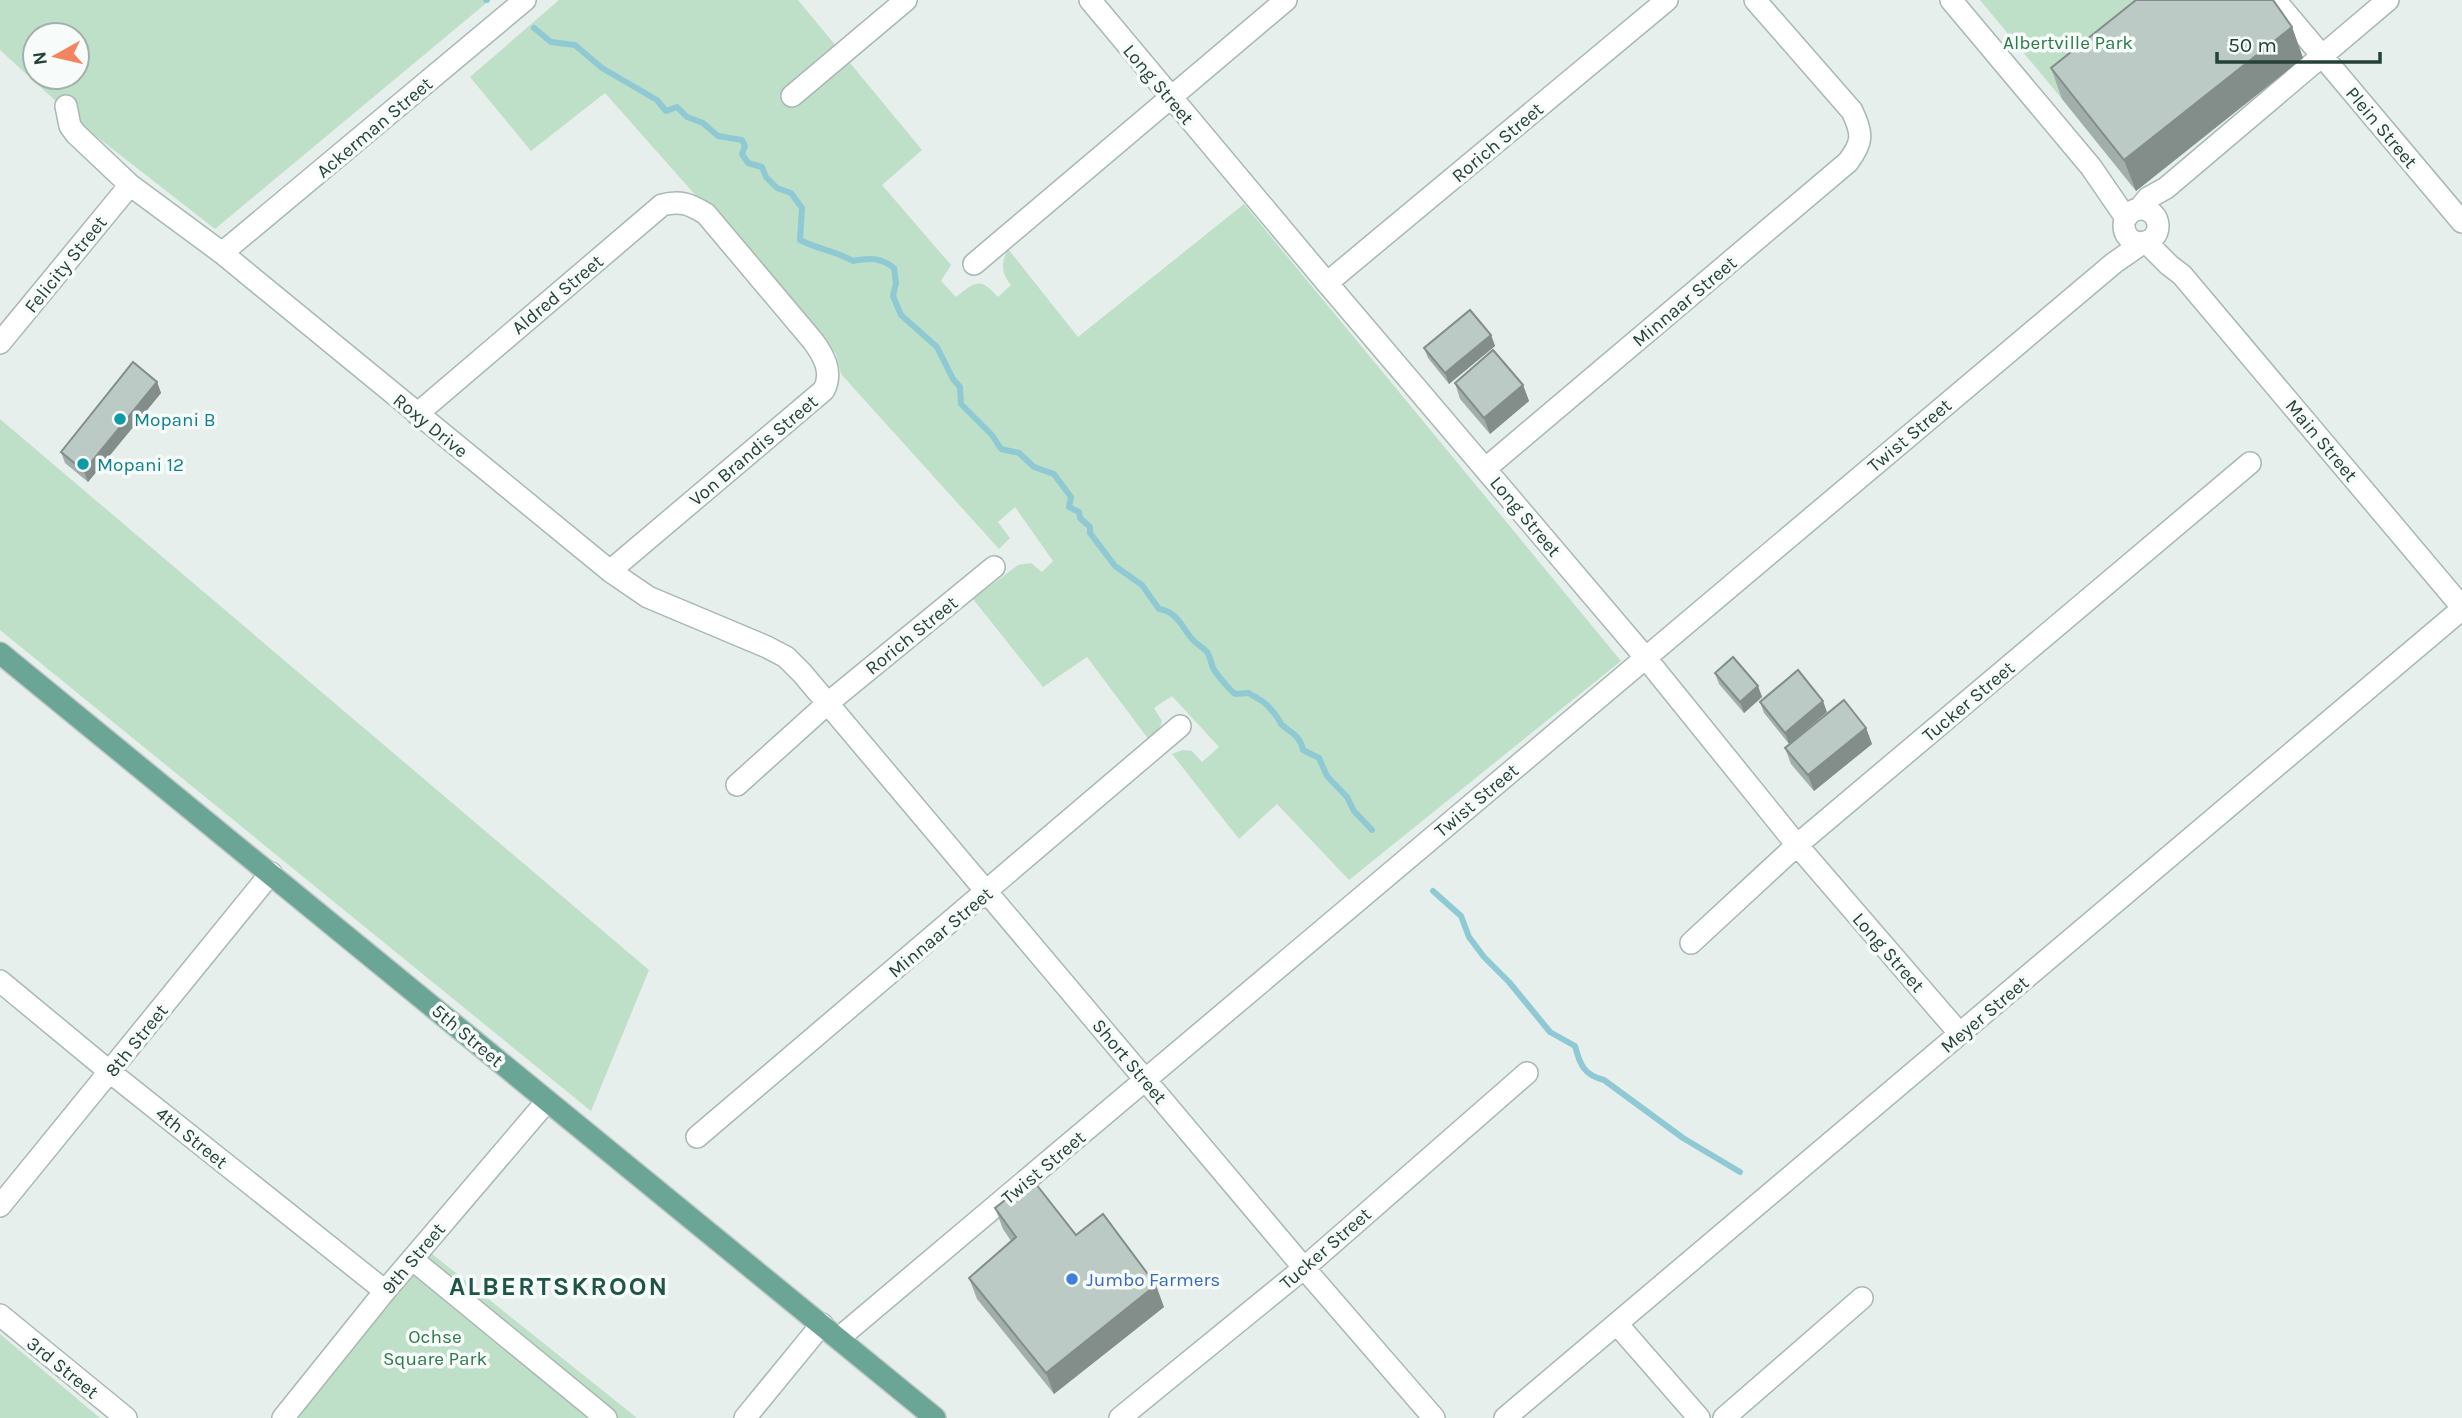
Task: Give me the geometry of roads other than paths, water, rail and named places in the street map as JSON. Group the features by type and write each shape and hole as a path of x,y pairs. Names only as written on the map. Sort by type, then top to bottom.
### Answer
{"main road":[{"name":"5th Street","path":"0,653 935,1418"}],"street":[{"name":"Ackerman Street","path":"222,253 525,0"},
{"path":"792,96 906,0"},
{"name":"Long Street","path":"1090,0 1645,657 1797,845 1960,1034"},
{"path":"974,264 1286,0"},
{"name":"Rorich Street","path":"1327,283 1667,0"},
{"name":"Minnaar Street","path":"1486,469 1848,162 1859,148 1860,134 1852,111 1755,0"},
{"name":"Main Street","path":"1951,0 2141,225 2169,265 2182,275 2462,608"},
{"name":"Plein Street","path":"2275,0 2462,222"},
{"name":"Twist Street","path":"839,1338 2113,263 2141,225 2148,198 2166,188 2388,0"},
{"name":"Roxy Drive","path":"66,106 70,126 76,134 130,185 222,253 610,571 648,597 786,657 828,703"},
{"name":"Felicity Street","path":"0,343 130,185"},
{"name":"Aldred Street","path":"417,414 662,205 674,202 690,204 706,214"},
{"name":"Von Brandis Street","path":"610,571 824,390 827,383 828,372 813,341 706,214"},
{"name":"Tucker Street","path":"1691,943 1797,845 2250,463"},
{"name":"Rorich Street","path":"737,785 828,703 994,567"},
{"name":"Meyer Street","path":"1505,1418 2462,608"},
{"name":"Short Street","path":"828,703 1304,1268 1434,1418"},
{"name":"Minnaar Street","path":"698,1136 987,893 1180,726"},
{"name":"8th Street","path":"0,1206 271,873"},
{"name":"4th Street","path":"0,981 385,1291"},
{"name":"Tucker Street","path":"1120,1418 1304,1268 1527,1073"},
{"name":"9th Street","path":"282,1418 385,1291 547,1101"},
{"path":"412,1259 606,1418"},
{"path":"1724,1418 1862,1298"},
{"name":"3rd Street","path":"0,1315 126,1418"},
{"path":"746,1418 822,1324"},
{"path":"1617,1324 1699,1418"}],"waterway":[{"path":"534,28 551,42 575,45 602,68 657,100 666,111 677,107 687,117 703,123 718,136 742,140 745,146 742,154 748,163 762,167 766,177 777,188 791,193 802,208 800,240 853,261 875,259 894,268 896,283 893,296 901,315 937,347 960,387 961,404 992,435 1001,449 1019,453 1034,467 1054,474 1071,497 1069,507 1079,512 1080,518 1090,527 1090,533 1115,566 1142,585 1159,609 1176,617 1194,641 1207,652 1213,668 1235,694 1249,693 1263,702 1297,738 1303,750 1319,758 1327,776 1372,830"},
{"path":"1433,891 1461,916 1469,937 1484,957 1509,982 1550,1032 1575,1046 1587,1072 1604,1080 1683,1138 1740,1172"}],"place":[{"name":"Mopani B","path":"120,419"},
{"name":"Mopani 12","path":"83,464"},
{"name":"Jumbo Farmers","path":"1072,1279"}],"district":[{"name":"ALBERTSKROON","path":"559,1286"}],"park label":[{"name":"Albertville Park","path":"2068,42"},
{"name":"Ochse Square Park","path":"435,1347"}]}
